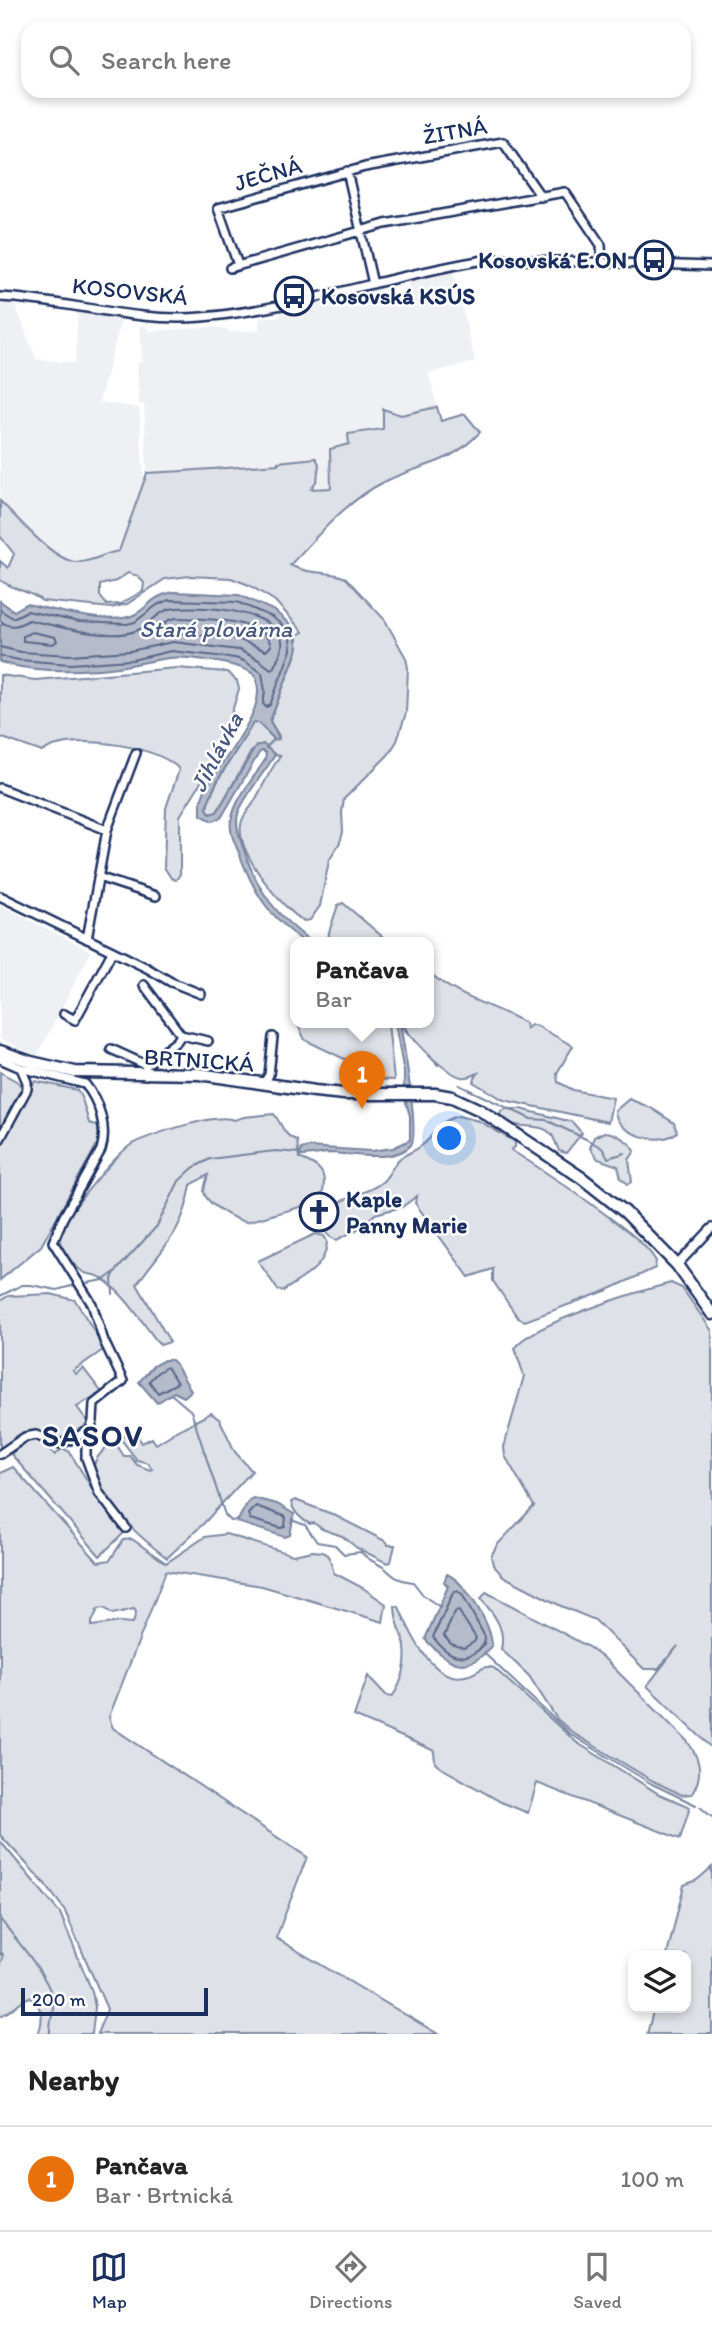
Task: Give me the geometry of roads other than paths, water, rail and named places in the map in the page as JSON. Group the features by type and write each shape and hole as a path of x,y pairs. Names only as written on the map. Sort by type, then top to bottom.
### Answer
{"main road":[{"name":"BRTNICKÁ","path":"0,1051 31,1062 75,1072 146,1070 199,1074 344,1094 452,1097 481,1110 606,1196 649,1234 677,1265 712,1314"}],"street":[{"name":"ŽITNÁ","path":"347,172 503,142 541,197"},
{"path":"347,172 373,284"},
{"name":"JEČNÁ","path":"347,172 218,208 234,266 362,231"},
{"path":"362,231 385,224 565,192 601,245 602,262"},
{"name":"KOSOVSKÁ","path":"0,297 169,318 201,317 242,312 491,258 712,266"},
{"path":"87,939 107,830 136,753"},
{"path":"0,788 107,830"},
{"path":"98,877 156,896"},
{"path":"0,896 171,982 201,994"},
{"path":"64,1014 75,1020 112,951"},
{"path":"144,985 181,1035 208,1041"},
{"path":"111,1049 146,1070 181,1035"},
{"path":"263,1084 269,1074 273,1037"},
{"path":"0,1059 21,1068 85,1084 103,1122 104,1140 101,1150 62,1218 53,1242 92,1304 104,1341 123,1381 94,1404 86,1458 97,1488 126,1528"},
{"path":"0,1139 27,1089 21,1068"},
{"path":"677,1265 712,1228"},
{"path":"0,1454 24,1437 36,1435 57,1444 89,1431"}],"water":[{"name":"Stará plovárna","path":"174,592 239,595 275,611 293,627 298,648 270,721 279,739 275,740 259,723 253,723 220,776 207,808 210,814 217,812 256,746 263,744 275,755 241,807 237,818 238,832 262,891 279,913 306,937 298,937 264,903 245,868 232,833 231,821 236,805 265,760 266,753 259,753 221,818 212,821 201,815 201,801 205,790 237,742 256,704 256,677 228,664 188,658 75,670 37,669 0,662 0,626 3,623 0,620 0,601 14,611 26,604 108,619 131,616 166,594"},
{"path":"396,1028 401,1028 410,1087 414,1124 411,1145 403,1151 383,1156 327,1153 300,1156 301,1149 308,1147 371,1151 393,1148 410,1140 410,1116 404,1096 404,1073"},
{"path":"164,1360 172,1360 175,1363 191,1391 184,1397 174,1392 157,1403 139,1382 153,1366"},
{"path":"253,1498 277,1504 294,1514 290,1535 285,1537 237,1522 249,1500"},
{"path":"447,1574 469,1595 491,1636 492,1645 483,1655 466,1664 450,1660 425,1639 448,1586 444,1582"}],"waterway":[{"path":"266,748 274,739"},
{"path":"403,1028 438,1065"},
{"path":"459,1085 531,1119 546,1120 588,1140 602,1148 608,1158 625,1153"},
{"name":"Jihlávka","path":"81,1284 104,1280 115,1272 157,1226 179,1181 193,1168 210,1159 275,1151 300,1153"},
{"path":"113,1294 112,1279 115,1272"},
{"name":"Jihlávka","path":"0,1296 22,1285 57,1290 75,1285"},
{"path":"171,1394 191,1411 225,1515 231,1521 238,1520"},
{"path":"294,1521 305,1525 317,1542 335,1545 344,1554 361,1552 395,1577 413,1582 424,1596 440,1607"},
{"path":"485,1654 570,1734 652,1784 696,1805"},
{"path":"700,1807 712,1817"},
{"name":"Jihlávka","path":"0,1919 31,1959 51,1993 53,2006 50,2034"}],"place":[{"name":"Kosovská E.ON","path":"654,260"},
{"name":"Kosovská KSÚS","path":"294,296"},
{"name":"Pančava","path":"362,1109"},
{"name":"Kaple Panny Marie","path":"319,1212"}],"district":[{"name":"SASOV","path":"93,1435"}]}
